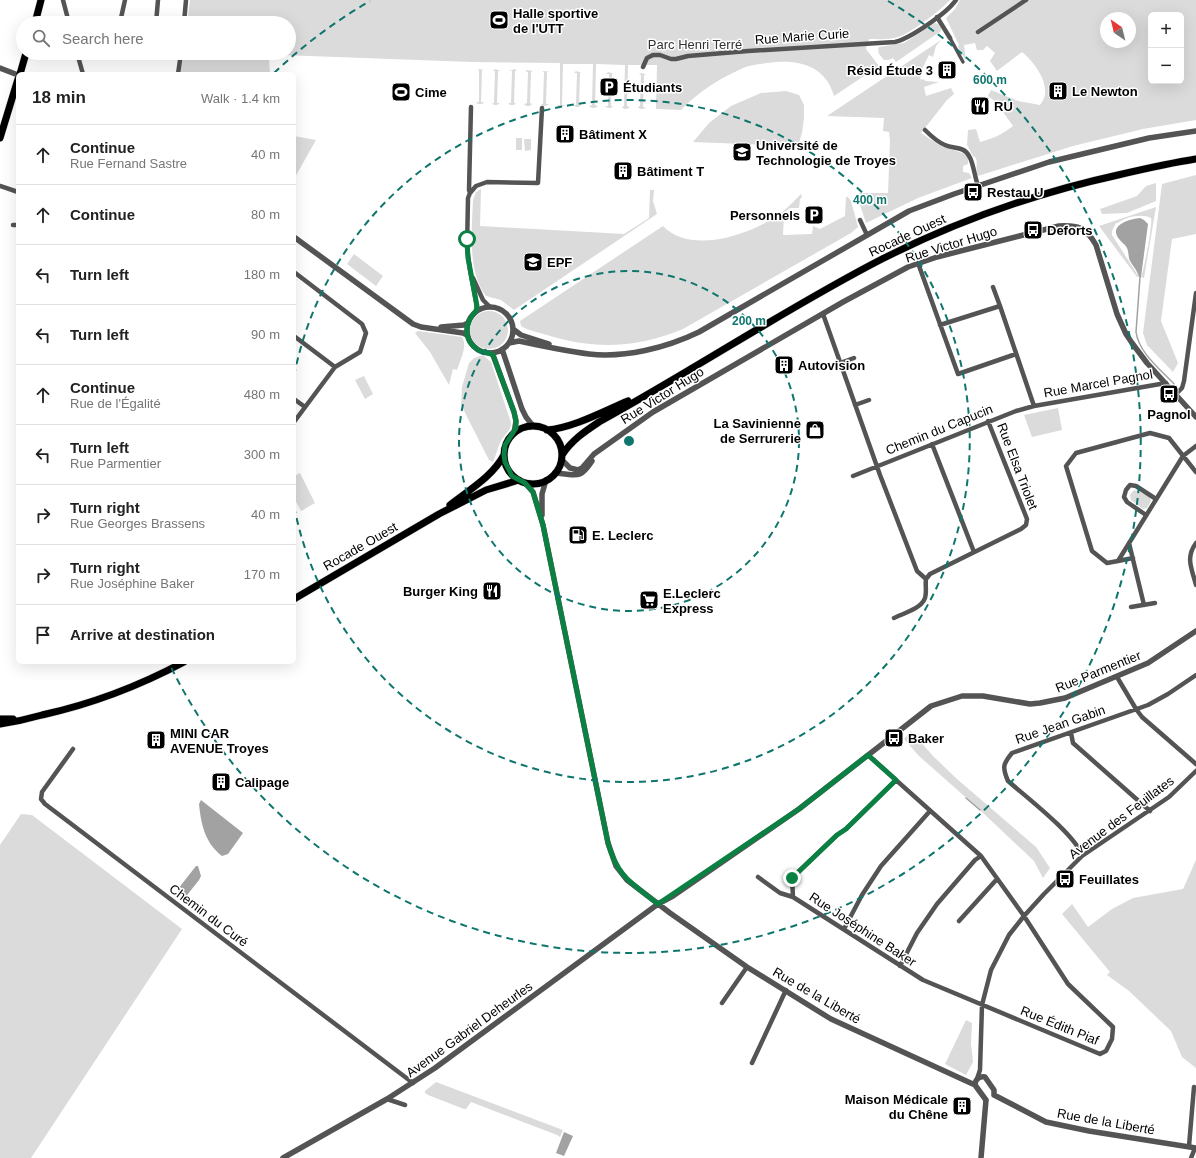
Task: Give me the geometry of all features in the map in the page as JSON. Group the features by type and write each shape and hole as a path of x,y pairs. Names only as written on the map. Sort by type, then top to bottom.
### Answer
{"main road":[{"path":"37,16 41,0"},
{"path":"20,72 24,60"},
{"path":"0,138 16,86"},
{"name":"Rocade Ouest","path":"561,457 568,446 578,436 599,422 860,271 943,230 993,211 1074,185 1172,162 1196,159"},
{"name":"Rocade Ouest","path":"547,430 574,423 652,391"},
{"path":"533,426 547,430 558,440 561,457 555,473 539,483 522,481 512,476 508,470 504,455 508,440 520,429 533,426"},
{"name":"Rocade Ouest","path":"439,514 490,474 504,455"},
{"name":"Rocade Ouest","path":"296,598 439,514 486,490 522,481"},
{"path":"0,724 80,706 143,682 180,664"},
{"path":"0,718 35,717"}],"street":[{"path":"64,0 67,16"},
{"path":"122,16 124,0"},
{"path":"157,16 158,0"},
{"path":"185,16 186,0"},
{"name":"Rue Marie Curie","path":"643,67 647,58 653,55 676,59 688,56 755,50 895,42 906,38 949,9 956,0"},
{"path":"978,32 1026,0"},
{"path":"937,17 963,62"},
{"path":"79,60 82,72"},
{"path":"178,72 180,60"},
{"path":"0,68 16,74"},
{"path":"470,193 471,107"},
{"path":"476,311 476,302 468,258 468,198 476,186 487,182 538,184 542,108"},
{"path":"925,130 933,138 945,146 961,148 969,155 978,186"},
{"path":"509,342 519,341 589,354 608,355 651,349 680,341 699,332 909,211 954,194 1050,162 1149,138 1196,131"},
{"path":"0,186 16,191"},
{"path":"860,220 867,234"},
{"name":"Rue Victor Hugo","path":"561,457 570,468 578,470 582,468 600,449 663,406 875,284 918,264 943,256 1059,226 1079,227 1087,233 1096,245 1126,334 1147,363 1196,417"},
{"path":"296,238 406,320 421,327 463,333 467,335"},
{"path":"918,264 958,374 1016,354"},
{"path":"470,270 483,300 490,307"},
{"path":"296,274 362,324 366,332 360,352 335,367 296,419"},
{"path":"993,286 1034,406"},
{"path":"1176,394 1182,388 1184,381 1196,293"},
{"path":"940,325 1000,306"},
{"path":"490,307 500,309 508,315 513,329 509,342 502,349 490,353 474,348 467,335 468,323 471,316 476,311 490,307"},
{"path":"823,314 877,466 917,571 926,579 925,598 919,606 894,618"},
{"path":"432,328 456,326 468,323"},
{"path":"513,329 521,335 569,350"},
{"path":"296,338 335,367"},
{"path":"502,349 522,409 533,426"},
{"path":"490,353 493,355 514,412 516,421 514,433"},
{"path":"840,363 854,358"},
{"name":"Rue Marcel Pagnol","path":"1034,406 1166,383"},
{"path":"296,400 305,407"},
{"path":"856,405 869,400"},
{"name":"Chemin du Capucin","path":"853,476 988,421 1034,406"},
{"name":"Rue Elsa Triolet","path":"926,579 936,570 1028,526 988,421"},
{"path":"1133,558 1107,563 1092,552 1066,466 1076,453 1150,433 1169,438 1196,472"},
{"path":"932,444 974,552"},
{"path":"1118,561 1183,456 1196,446"},
{"name":"Rue Victor Hugo","path":"555,473 581,474 586,471 600,449"},
{"path":"543,525 542,494 546,480"},
{"path":"522,481 533,492 543,525"},
{"path":"1146,515 1127,502 1124,497 1126,490 1130,485 1136,486 1156,499"},
{"name":"Rue de la Liberté","path":"543,525 612,855 616,866 627,880 658,904 747,967 831,1019 976,1082"},
{"path":"1129,543 1144,605"},
{"path":"1196,543 1190,553 1190,563 1196,585"},
{"path":"1131,607 1155,603"},
{"name":"Rue Parmentier","path":"658,904 799,809 931,706 962,696 983,696 1030,704 1065,698 1148,663 1196,632"},
{"name":"Rue Jean Gabin","path":"1082,856 1080,850 1068,834 1008,781 1003,771 1006,760 1012,753 1148,705 1168,694 1196,675"},
{"path":"1117,677 1142,717 1196,764"},
{"path":"1071,733 1073,743 1150,811"},
{"name":"Chemin du Curé","path":"73,749 42,792 41,799 45,804 412,1083"},
{"path":"868,755 981,856 1024,916"},
{"name":"Avenue des Feuillates","path":"976,1082 980,1070 982,1005 991,970 1009,935 1044,894 1082,856 1150,811 1179,789 1196,771"},
{"name":"Rue Joséphine Baker","path":"896,780 846,829 837,835 792,878 793,897 923,980 982,1005"},
{"path":"844,930 862,895 881,866 930,811"},
{"path":"900,966 917,933 937,904 975,860 981,856"},
{"path":"758,877 780,893 793,897"},
{"path":"959,921 997,879"},
{"name":"Avenue Gabriel Deheurles","path":"283,1158 387,1099 458,1052 658,904"},
{"name":"Rue Édith Piaf","path":"982,1005 1100,1054 1106,1052 1112,1039 1113,1027 1068,984 1024,916"},
{"path":"722,1003 747,967"},
{"path":"752,1063 786,990"},
{"path":"980,1070 995,1092 994,1095 986,1100"},
{"path":"981,1158 986,1100 976,1082 980,1077 985,1078"},
{"path":"1189,1146 1194,1087"},
{"name":"Rue de la Liberté","path":"994,1095 1046,1122 1089,1131 1195,1148"},
{"path":"387,1099 405,1105"},
{"path":"1191,1158 1195,1148"}],"green space":[{"name":"Parc Henri Terré","path":"190,0 950,0 926,21 904,35 891,39 869,39 866,49 879,66 834,96 830,85 817,70 799,63 779,62 751,66 733,73 702,92 681,110 656,109 657,65 628,65 627,106 630,107 624,109 622,107 624,106 625,65 596,64 595,105 598,106 592,108 589,106 592,105 593,64 563,64 562,105 565,105 559,107 557,105 560,105 560,63 472,62 296,56 296,16 188,16"},
{"path":"960,0 1196,0 1196,120 1143,129 1073,146 978,176 976,158 973,156 967,145 968,130 976,129 980,142 997,136 1013,126 996,102 988,96 991,90 1018,101 1040,105 1045,96 1043,80 1030,59 1022,52 997,71 990,61 995,53 987,46 983,50 977,50 975,43 964,45 966,61 958,47 959,45 946,18 955,9"},
{"path":"935,23 941,28 941,31 896,62 893,58 884,60 879,54 879,47 904,43"},
{"path":"941,40 936,46 933,57 929,55 923,67 920,79 939,82 924,87 926,96 951,88 954,94 947,100 921,133 939,145 965,154 968,158 968,164 963,166 963,172 969,173 972,178 918,198 866,223 860,205 859,193 888,193 890,141 889,132 883,131 884,118 827,116"},
{"name":"Parc Henri Terré","path":"182,60 269,60 270,72 180,72"},
{"path":"479,69 485,70 482,70 481,102 484,102 482,104 478,104 476,102 479,102 479,70 477,70"},
{"path":"495,69 501,71 498,71 497,103 500,103 497,105 492,103 494,103 495,71 493,71"},
{"path":"515,69 517,71 515,71 514,103 516,103 514,105 510,105 508,103 511,103 512,71 509,71"},
{"path":"525,71 533,71 531,72 530,103 532,104 530,106 526,106 524,104 527,103 528,72"},
{"path":"544,71 550,72 547,72 546,104 549,104 546,106 541,104 543,104 544,72 542,72"},
{"path":"576,71 582,73 580,73 579,105 581,105 579,107 573,105 576,105 577,73 574,73"},
{"path":"608,72 614,74 612,74 611,106 613,106 611,108 605,106 608,106 609,74 606,74"},
{"path":"641,73 647,75 644,75 643,107 646,107 643,109 638,107 640,106 641,75 639,74"},
{"path":"786,91 799,95 804,105 802,133 798,146 693,142 709,123 731,106 761,93"},
{"path":"296,136 316,140 296,175"},
{"path":"516,138 522,138 522,150 516,150"},
{"path":"524,139 531,139 531,150 525,151"},
{"path":"1196,175 1196,234 1172,239 1161,321 1178,363 1173,372 1147,345 1143,333 1162,184"},
{"path":"1156,183 1156,201 1127,213 1102,214 1100,209 1137,196 1146,186"},
{"name":"EPF","path":"481,189 480,226 624,234 649,218 650,190 654,190 653,201 657,214 514,310 501,300 486,296 476,275 472,250 473,200 476,192"},
{"path":"801,194 802,197 800,199 799,208 790,208 784,213 783,235 812,234 813,226 820,229 845,216 846,197 848,197 851,201 858,227 851,233 683,329 649,340 615,345 599,345 564,340 521,326 520,321 663,226 675,235 689,239 704,241 720,239 736,235 766,222 784,211"},
{"path":"1156,207 1144,278 1141,277 1148,247 1151,218 1143,216 1129,217 1116,223 1112,231 1112,235 1139,277 1137,277 1099,226"},
{"path":"354,254 383,276 376,286 347,264"},
{"path":"485,311 493,311 500,314 505,319 508,330 505,341 500,346 493,349 485,349 478,346 473,341 470,334 470,326 473,319 478,314"},
{"path":"418,331 462,337 464,341 463,353 457,370 453,369 449,385 430,352 415,333"},
{"path":"484,356 491,362 511,423 510,429 501,440 493,462 489,460 461,405 462,387 469,363 474,358"},
{"path":"364,376 373,394 365,399 355,380"},
{"path":"1058,408 1062,430 1032,437 1024,415"},
{"path":"300,473 315,503 301,511 296,502 296,475"},
{"path":"1135,490 1150,497 1151,501 1147,508 1143,509 1131,500 1130,495"},
{"path":"911,731 933,756 957,779 1036,847 1050,868 1043,878 1034,861 980,810 919,756 904,739"},
{"path":"21,814 32,815 182,929 31,1158 0,1158 0,845"},
{"path":"1196,860 1196,1068 1182,1057 1171,1031 1129,991 1107,975 1110,972 1062,914 1072,904 1088,927 1112,909 1133,898 1183,889"},
{"path":"966,1020 972,1023 971,1044 973,1062 966,1075 945,1064"},
{"path":"436,1082 563,1130 560,1137 471,1102 466,1109 464,1109 425,1093 425,1091"}],"shaded area":[{"path":"1140,218 1148,224 1141,277 1139,277 1130,261 1127,248 1119,239 1116,234 1116,230 1118,226 1126,221"},
{"path":"201,800 243,833 228,854 222,856 216,851 205,833 199,804"},
{"path":"196,866 198,866 201,876 184,899 178,896 178,889"},
{"path":"564,1132 573,1136 564,1156 556,1153"}],"waterway":[{"path":"1140,277 1136,332 1138,340 1146,354 1174,384"},
{"path":"966,798 980,810"}],"place":[{"name":"Halle sportive de l'UTT","path":"499,20"},
{"name":"Résid Étude 3","path":"947,70"},
{"name":"Étudiants","path":"609,87"},
{"name":"Le Newton","path":"1058,91"},
{"name":"Cime","path":"401,92"},
{"name":"RU","path":"980,106"},
{"name":"Bâtiment X","path":"565,134"},
{"name":"Université de Technologie de Troyes","path":"742,152"},
{"name":"Bâtiment T","path":"623,171"},
{"name":"Restau U","path":"973,192"},
{"name":"Personnels","path":"814,215"},
{"name":"Deforts","path":"1033,230"},
{"name":"EPF","path":"533,262"},
{"name":"Autovision","path":"784,365"},
{"name":"Pagnol","path":"1169,394"},
{"name":"La Savinienne de Serrurerie","path":"815,430"},
{"name":"E. Leclerc","path":"578,535"},
{"name":"Burger King","path":"492,591"},
{"name":"E.Leclerc Express","path":"649,600"},
{"name":"Baker","path":"894,738"},
{"name":"MINI CAR AVENUE Troyes","path":"156,740"},
{"name":"Calipage","path":"221,782"},
{"name":"Feuillates","path":"1065,879"},
{"name":"Maison Médicale du Chêne","path":"962,1106"}],"route":[{"path":"467,239 468,258 477,306 476,311 471,316 468,323 466,329 467,335 474,348 493,355 514,412 516,428 505,445 505,462 512,476 525,483 533,492 543,525 608,843 616,866 627,880 658,904 673,896 799,809 868,755 896,780 846,829 837,835 792,878"}]}
